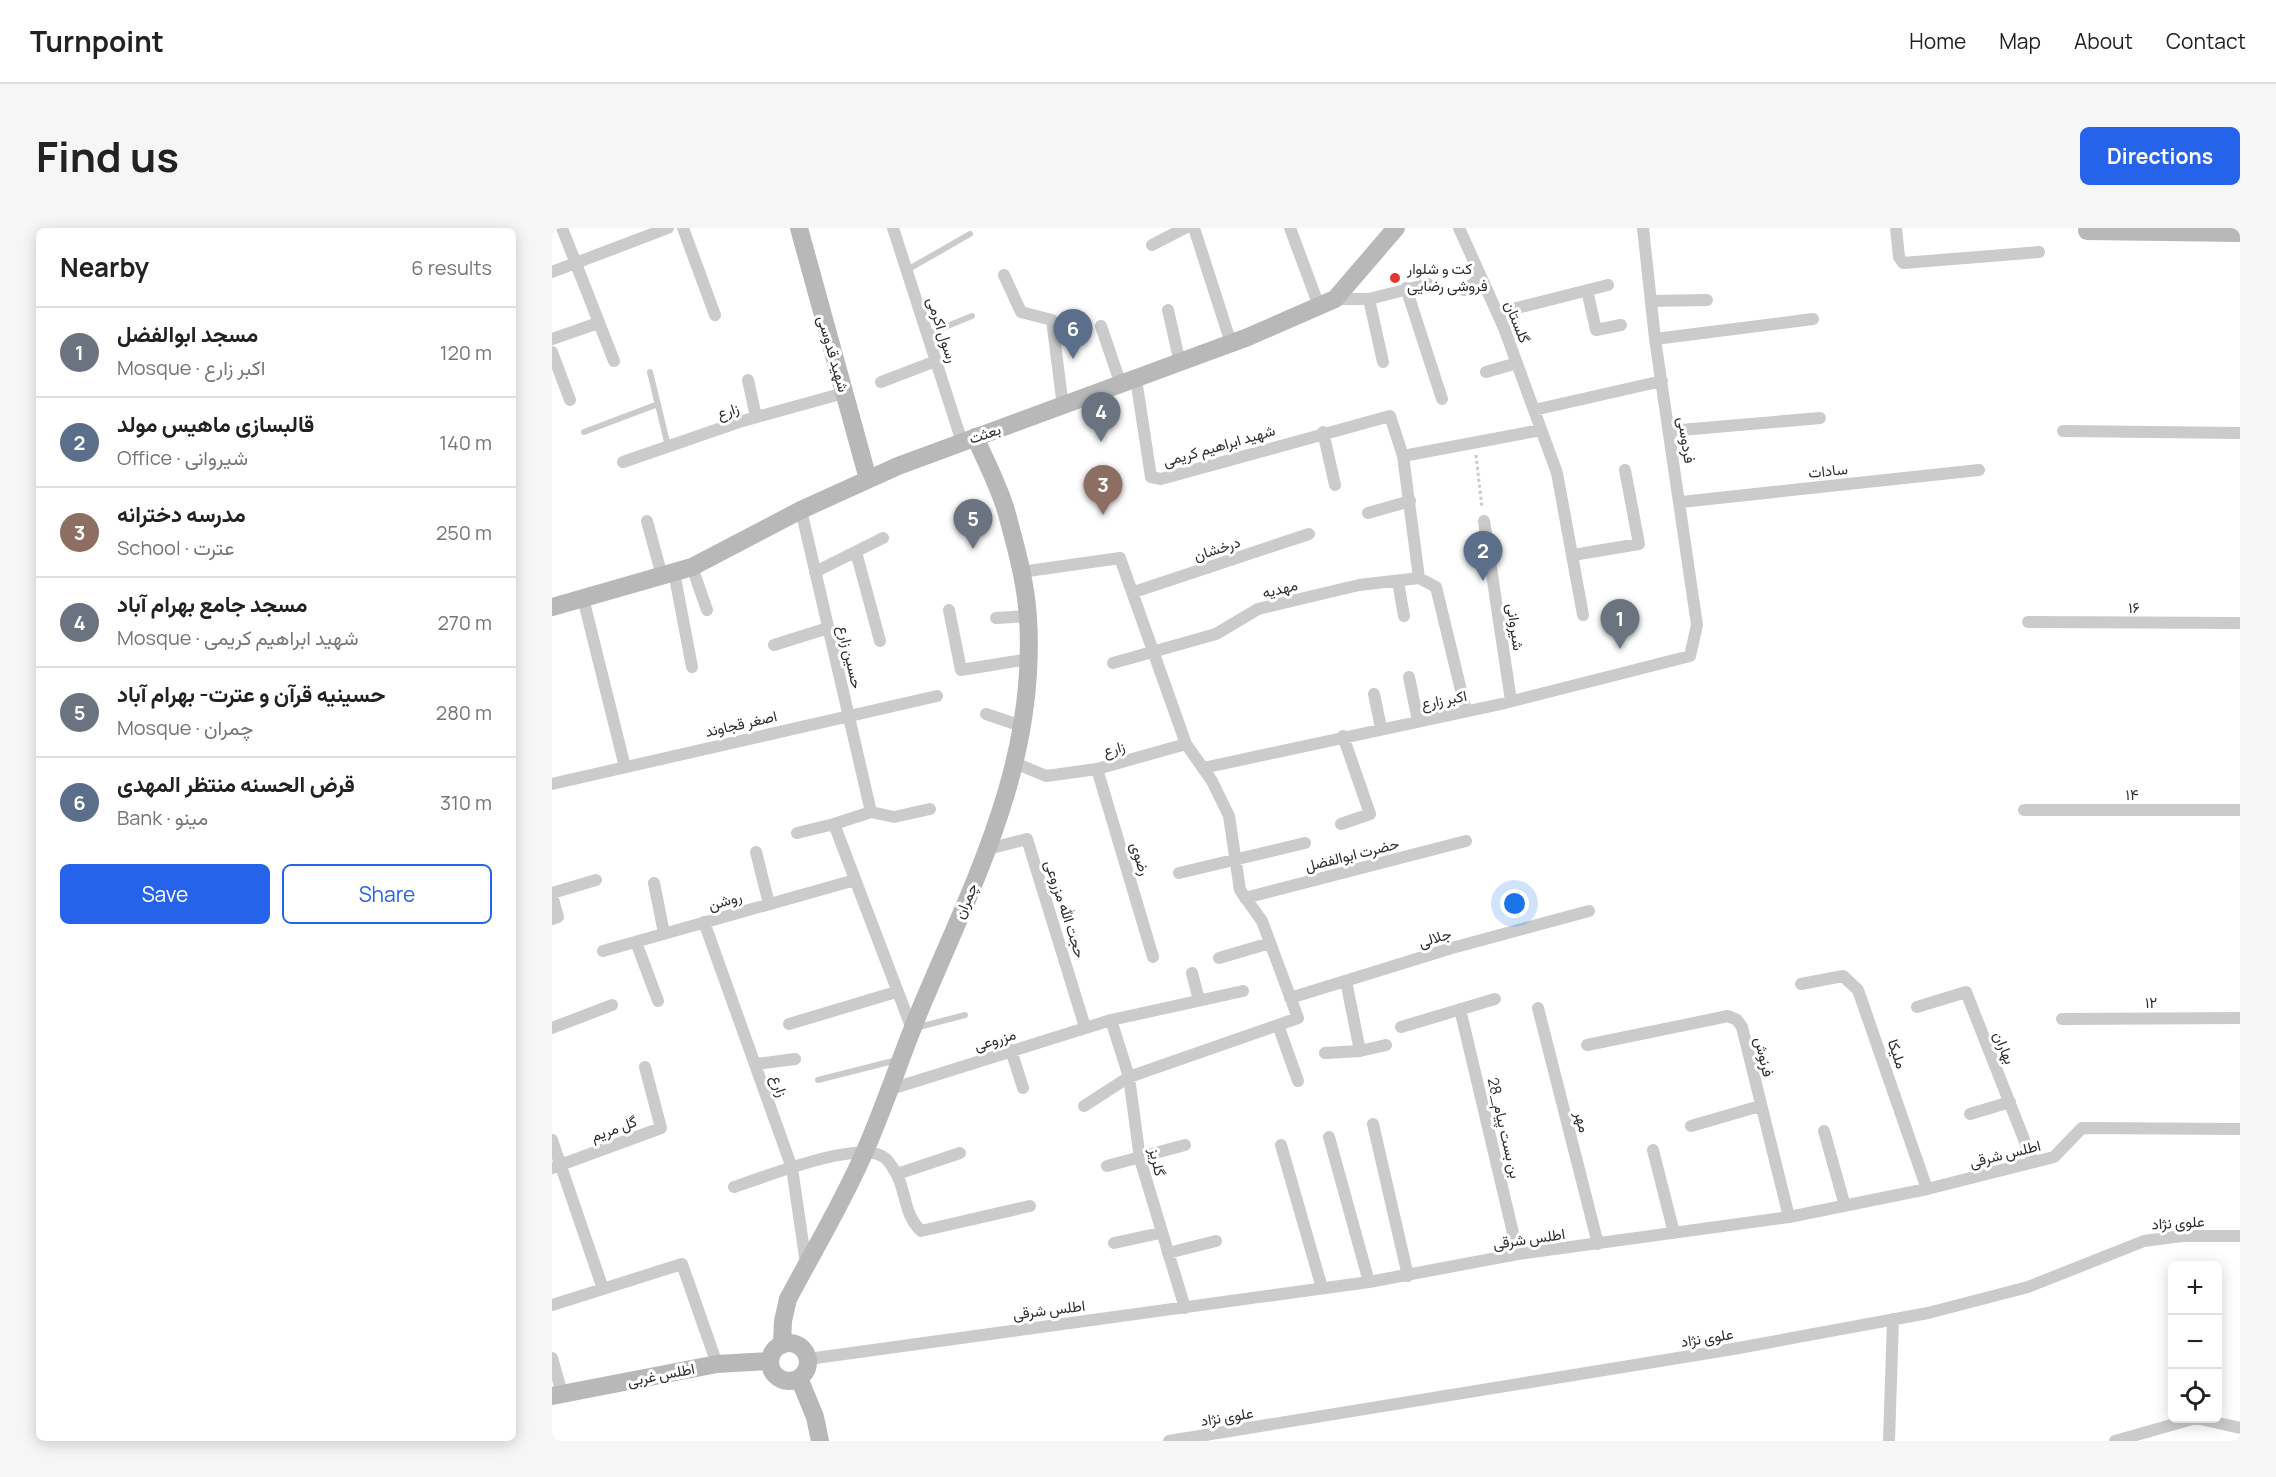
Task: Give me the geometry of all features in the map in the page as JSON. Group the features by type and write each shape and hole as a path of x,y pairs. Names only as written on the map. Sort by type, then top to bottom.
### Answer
{"street":[{"path":"561,228 614,361"},
{"path":"552,272 668,228"},
{"path":"683,228 715,315"},
{"name":"شهید قدوسی","path":"799,228 868,479"},
{"name":"رسول اکرمی","path":"893,228 936,361 969,439"},
{"path":"1152,245 1185,228"},
{"path":"1194,228 1231,343"},
{"path":"1290,228 1327,303 1369,299 1428,284"},
{"name":"بعثت","path":"552,607 676,572 868,479 969,439 1180,363 1327,303 1396,228"},
{"name":"گلستان","path":"1459,228 1497,313 1557,473 1583,615"},
{"name":"فردوسی","path":"1643,228 1655,339 1681,502 1697,625 1690,656"},
{"path":"1896,228 1899,257 1903,263 2039,252"},
{"path":"2087,231 2240,233"},
{"path":"1004,275 1021,312 1052,320 1063,407"},
{"path":"1464,290 1481,278"},
{"path":"1497,313 1608,285"},
{"path":"1406,288 1442,399"},
{"path":"1587,290 1596,330 1621,325"},
{"path":"1369,299 1383,362"},
{"path":"1651,301 1707,300"},
{"path":"1168,310 1180,363"},
{"path":"1655,339 1813,319"},
{"path":"552,339 598,323"},
{"path":"1101,326 1128,382"},
{"path":"552,352 570,400"},
{"path":"881,382 936,361"},
{"path":"1486,372 1517,363"},
{"path":"748,380 756,417"},
{"path":"1534,410 1662,381"},
{"name":"شهید ابراهیم کریمی","path":"1128,382 1151,477 1161,479 1323,432 1390,416 1403,456"},
{"name":"زارع","path":"623,462 756,417 844,393"},
{"path":"1669,431 1820,418"},
{"path":"1466,711 1436,587 1419,578 1403,456 1541,430"},
{"path":"2063,431 2240,433"},
{"path":"1323,432 1335,485"},
{"name":"چمران","path":"782,1345 783,1321 788,1299 865,1152 912,1029 988,849 1006,799 1024,727 1029,659 1028,616 1021,572 1006,511 969,439"},
{"path":"1573,555 1639,544 1625,470"},
{"name":"سادات","path":"1681,502 1979,470"},
{"path":"1368,513 1410,501"},
{"name":"حسین زارع","path":"801,510 871,812"},
{"path":"647,521 676,572 707,610"},
{"name":"شیروانی","path":"1484,521 1511,701"},
{"name":"درخشان","path":"1134,592 1309,534"},
{"path":"815,572 883,538"},
{"path":"856,552 880,641"},
{"path":"1021,572 1098,559 1120,558 1134,592 1186,744 1203,768 1229,816 1240,890 1262,921 1298,1018 1129,1077 1084,1106"},
{"path":"676,572 692,667"},
{"name":"مهدیه","path":"1113,663 1216,634 1258,609 1359,585 1419,578"},
{"path":"1398,582 1404,616"},
{"path":"583,598 626,766"},
{"path":"949,610 961,670 1029,659"},
{"path":"996,618 1028,616"},
{"name":"۱۶","path":"2028,622 2240,623"},
{"path":"774,645 828,627"},
{"name":"اکبر زارع","path":"1203,768 1511,701 1690,656"},
{"path":"1409,677 1418,721"},
{"path":"1374,694 1381,728"},
{"name":"اصغر قجاوند","path":"552,784 848,714 937,696"},
{"path":"986,714 1024,727"},
{"path":"1341,824 1370,814 1343,736"},
{"name":"زارع","path":"1015,763 1046,776 1097,769 1186,744"},
{"name":"رضوی","path":"1097,769 1153,957"},
{"path":"796,833 871,812 894,817 930,809"},
{"name":"۱۴","path":"2024,810 2240,810"},
{"path":"834,824 912,1029"},
{"name":"حجت الله مزروعی","path":"988,849 1027,839 1085,1027"},
{"name":"حضرت ابوالفضل","path":"1245,898 1466,841"},
{"path":"1179,873 1305,843"},
{"path":"756,852 769,904"},
{"path":"552,919 558,918 552,894 596,880"},
{"name":"روشن","path":"603,951 855,880"},
{"path":"654,883 664,933"},
{"name":"جلالی","path":"1290,998 1589,911"},
{"name":"زارع","path":"704,922 792,1168 806,1264"},
{"path":"636,942 658,1000"},
{"path":"1219,957 1270,943"},
{"path":"1192,973 1199,1000"},
{"name":"ملیکا","path":"1801,984 1844,976 1858,990 1927,1189"},
{"path":"1346,981 1360,1051"},
{"name":"مزروعی","path":"888,1090 1085,1027 1243,991"},
{"path":"789,1024 896,992"},
{"name":"بهاران","path":"1917,1007 1966,992 2033,1162"},
{"path":"1401,1027 1495,999"},
{"path":"552,1028 612,1005"},
{"name":"مهر","path":"1538,1008 1598,1244"},
{"name":"بن بست پیام_28","path":"1460,1009 1518,1254"},
{"name":"فرنوش","path":"1587,1045 1728,1016 1737,1020 1742,1027 1789,1217"},
{"name":"۱۲","path":"2062,1018 2240,1018"},
{"name":"گلریز","path":"1111,1020 1129,1077 1140,1159 1160,1233 1185,1308"},
{"path":"1278,1025 1298,1081"},
{"path":"1325,1053 1360,1051 1386,1045"},
{"path":"1011,1050 1023,1088"},
{"path":"756,1064 795,1059"},
{"name":"گل مریم","path":"556,1166 661,1128 645,1067"},
{"path":"1970,1114 2010,1102"},
{"path":"1691,1126 1760,1106"},
{"path":"1373,1124 1408,1276"},
{"name":"اطلس شرقی","path":"808,1359 1369,1282 1518,1254 1789,1217 1927,1189 2054,1157 2082,1128 2240,1129"},
{"path":"1824,1131 1845,1206"},
{"path":"1329,1137 1369,1282"},
{"path":"552,1140 556,1166 603,1289"},
{"path":"1107,1166 1140,1159 1185,1145"},
{"path":"1281,1145 1322,1288"},
{"path":"1653,1150 1674,1233"},
{"path":"734,1187 827,1157 865,1152 884,1157 897,1174 910,1220 921,1231 1030,1206"},
{"path":"897,1174 960,1153"},
{"path":"1114,1243 1160,1233"},
{"name":"علوی نژاد","path":"1169,1441 1236,1436 1893,1319 2028,1287 2144,1241 2182,1236 2240,1236"},
{"path":"1168,1253 1216,1241"},
{"path":"552,1305 682,1264 717,1364"},
{"path":"1889,1441 1893,1319"},
{"path":"782,1345 798,1346 808,1359 806,1370 799,1378 788,1380 777,1376 770,1361 774,1352 782,1345"},
{"path":"552,1358 557,1394"},
{"name":"اطلس غربی","path":"557,1394 717,1364 770,1361"},
{"path":"799,1378 815,1417 820,1441"},
{"path":"2115,1441 2181,1423"},
{"path":"2216,1423 2240,1428"}],"lane":[{"path":"552,231 561,228"},
{"path":"906,270 970,234"},
{"path":"927,334 972,316"},
{"path":"650,372 668,447"},
{"path":"584,432 658,404"},
{"path":"912,1029 965,1015"},
{"path":"818,1080 900,1059"}],"path":[{"path":"1474,442 1484,521"}],"place":[{"name":"کت و شلوار فروشی رضایی","path":"1395,278"},
{"name":"قرض الحسنه منتظر المهدی","path":"1073,359"},
{"name":"مسجد جامع بهرام آباد","path":"1101,442"},
{"name":"مدرسه دخترانه","path":"1103,515"},
{"name":"حسینیه قرآن و عترت- بهرام آباد","path":"973,549"},
{"name":"قالبسازی ماهیس مولد","path":"1483,581"},
{"name":"مسجد ابوالفضل","path":"1620,649"}]}
